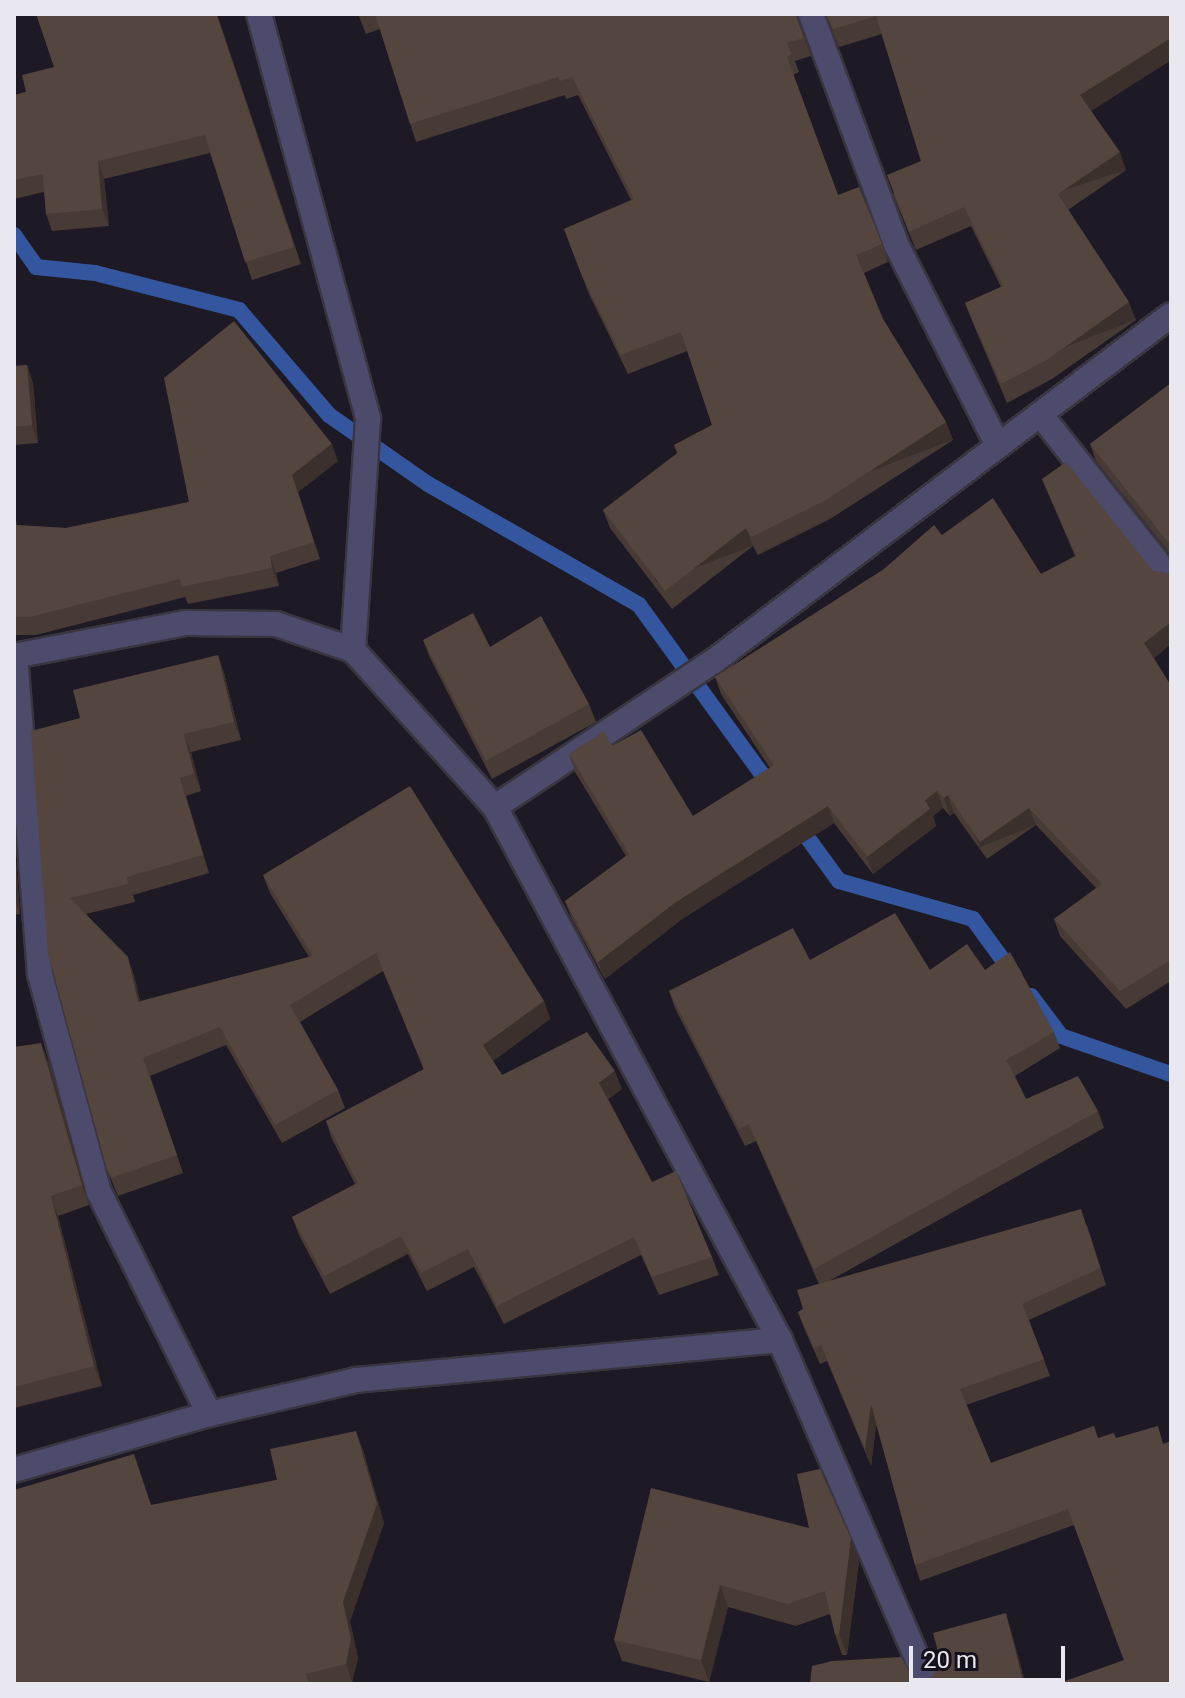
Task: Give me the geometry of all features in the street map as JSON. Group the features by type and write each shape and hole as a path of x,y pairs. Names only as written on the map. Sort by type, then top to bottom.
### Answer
{"street":[{"path":"259,14 368,419 367,473 353,650"},
{"path":"811,14 896,244 998,446"},
{"path":"495,807 670,687 714,661 1171,315"},
{"path":"1040,414 1171,579"},
{"path":"209,1414 99,1192 40,974 15,656 186,623 276,624 353,650 495,807 780,1340 928,1684"},
{"path":"14,1470 209,1414 356,1380 780,1340"}],"building":[{"path":"36,14 216,14 294,247 245,262 205,135 98,161 102,209 46,214 43,174 14,180 14,95 26,92 22,75 54,67"},
{"path":"375,14 795,14 804,38 787,43 792,54 787,57 838,195 859,187 882,244 856,255 883,319 946,422 824,501 751,537 746,528 665,591 603,510 678,453 674,445 712,425 681,332 621,355 582,276 564,229 634,199 572,77 560,81 558,77 410,124"},
{"path":"826,14 1171,14 1171,38 1080,95 1120,152 1058,194 1129,302 1045,361 1001,384 965,303 1003,286 964,207 909,232 887,175 921,161 876,16 833,29"},
{"path":"234,321 332,444 292,475 314,542 270,556 272,568 181,587 180,579 30,617 14,617 14,525 66,528 189,502 164,378"},
{"path":"27,365 32,425 14,427 14,366"},
{"path":"1171,383 1171,546 1090,444"},
{"path":"1066,462 1153,571 1171,574 1171,622 1144,643 1171,686 1171,960 1120,991 1054,919 1102,884 1029,808 980,842 948,795 944,798 937,791 925,800 930,809 867,857 828,806 676,902 598,962 565,901 629,854 569,754 604,731 612,746 641,730 693,816 774,765 715,677 884,569 934,525 942,535 993,498 1041,574 1076,556 1042,479"},
{"path":"473,613 490,647 541,616 589,704 486,761 423,640"},
{"path":"218,655 234,722 184,734 194,773 180,778 203,855 127,877 128,884 70,898 128,957 138,1002 313,956 263,875 410,786 544,1001 483,1045 502,1075 587,1032 615,1071 599,1083 652,1182 676,1171 712,1257 652,1277 634,1237 497,1306 468,1249 421,1273 401,1236 324,1276 292,1217 358,1183 326,1121 424,1069 376,953 290,1005 338,1090 275,1125 220,1027 143,1058 177,1155 111,1178 48,953 31,731 80,718 73,690"},
{"path":"895,913 930,970 967,944 985,970 1010,952 1054,1032 1006,1060 1026,1099 1078,1076 1098,1111 814,1269 749,1124 739,1129 669,991 793,928 810,960"},
{"path":"41,1043 82,1185 51,1196 94,1366 14,1387 14,1047"},
{"path":"1081,1209 1100,1268 1022,1304 1044,1359 960,1389 991,1463 1094,1426 1098,1438 1114,1433 1116,1438 1158,1426 1163,1444 1171,1441 1171,1684 1057,1684 1124,1660 1068,1509 915,1565 871,1404 865,1449 821,1345 814,1348 798,1312 803,1309 797,1290"},
{"path":"356,1431 377,1504 343,1602 351,1639 346,1664 306,1674 309,1684 14,1684 14,1490 134,1454 151,1505 277,1480 270,1449"},
{"path":"820,1469 851,1539 839,1634 835,1634 825,1591 788,1604 720,1585 701,1660 614,1640 651,1488 809,1528 797,1474"},
{"path":"1006,1613 1024,1684 810,1684 812,1666 832,1661 901,1657 913,1679 927,1682 937,1670 933,1656 939,1655 933,1633"}],"waterway":[{"path":"14,235 36,267 95,273 239,310 329,415 428,484 639,605 774,791"},
{"path":"796,822 839,881 973,919 1014,975"},
{"path":"1031,996 1061,1036 1171,1074"}]}
